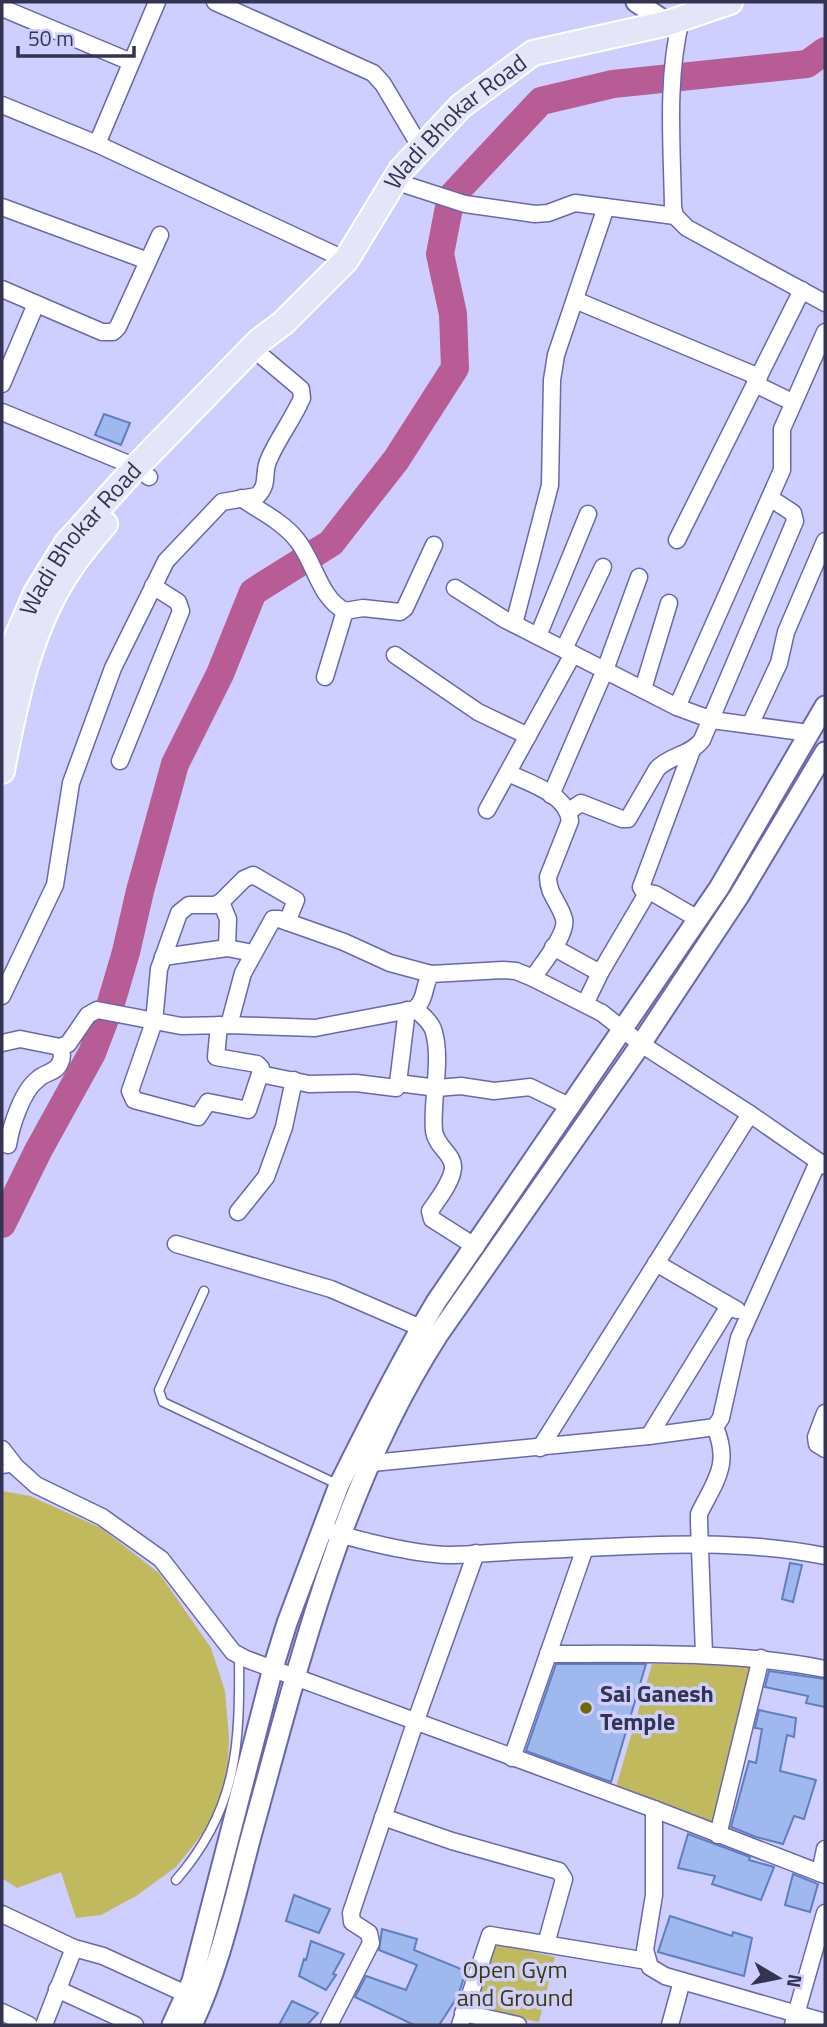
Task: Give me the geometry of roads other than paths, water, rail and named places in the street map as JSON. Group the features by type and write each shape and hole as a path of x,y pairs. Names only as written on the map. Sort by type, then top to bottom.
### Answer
{"main road":[{"name":"Wadi Bhokar Road","path":"2,771 26,666 45,615 70,568 142,472 259,341 283,323 346,260 394,181 421,148 461,106 533,53 674,21 730,2"},
{"name":"Wadi Bhokar Road","path":"2,689 13,646 36,593 67,543 263,357 275,344 283,323"}],"street":[{"path":"97,144 157,2"},
{"path":"215,2 373,73 383,84 421,148"},
{"path":"636,2 674,21 671,103 675,216 687,228 825,303"},
{"path":"2,8 131,62"},
{"path":"2,105 97,144 346,260"},
{"path":"394,181 465,204 541,214 575,203 675,216"},
{"path":"2,206 148,261"},
{"path":"514,624 550,485 553,369 607,207"},
{"path":"2,289 102,332 113,332 118,327 160,235"},
{"path":"677,540 802,290"},
{"path":"575,300 757,381 792,402"},
{"path":"2,384 36,304"},
{"path":"677,707 782,470 782,429 825,332"},
{"path":"2,996 55,885 73,778 113,668 153,586 169,557 219,505 226,500 257,496 265,488 268,460 302,398 301,389 263,357"},
{"path":"2,412 142,472"},
{"path":"241,498 291,533 299,542 331,603 345,611 363,608 400,612 433,545"},
{"path":"569,811 581,803 628,819 657,769 663,763 692,750 702,740 795,521 793,513 770,498"},
{"path":"538,636 588,514"},
{"path":"750,725 781,659 786,632 825,541"},
{"path":"487,810 528,736 603,567"},
{"path":"551,794 606,670 639,577"},
{"path":"120,761 181,611 178,602 153,586"},
{"path":"455,587 514,624 677,707 712,720 809,733"},
{"path":"643,689 668,603"},
{"path":"325,677 345,611"},
{"path":"395,654 478,712 528,736"},
{"path":"192,2025 212,1974 295,1677 332,1532 339,1485 400,1363 421,1328 698,919 825,706"},
{"path":"646,895 641,887 692,750"},
{"path":"172,2025 192,1981 287,1623 332,1532 370,1465 392,1415 425,1356 641,1044 753,873 822,756 799,751"},
{"path":"508,773 551,794 569,811 570,821 548,877 550,894 564,919 563,931 533,978"},
{"path":"734,862 753,873"},
{"path":"287,922 296,900 253,875 244,879 221,902 215,905 189,905 178,913 159,970 152,1022 130,1091 134,1100 198,1117 208,1102 245,1111 250,1108 261,1068 257,1064 216,1057 224,1025 243,973 273,919 344,942 390,963 431,974 503,970 516,971 533,978 586,1004 641,1044 750,1114 821,1164 739,1338 721,1418 715,1427 370,1465 350,1463"},
{"path":"586,1004 600,973 646,895 655,894 698,919"},
{"path":"221,902 228,919 227,948"},
{"path":"554,947 600,973"},
{"path":"163,957 227,948 253,953"},
{"path":"2,1043 20,1039 60,1047 68,1044 91,1011 97,1010 181,1026 315,1028 411,1009 422,1002 431,974"},
{"path":"260,1074 321,1084 356,1083 396,1088 411,1009"},
{"path":"411,1009 428,1020 433,1029 437,1088 435,1139 452,1161 453,1169 430,1211 430,1216 476,1247"},
{"path":"8,1145 11,1128 31,1087 40,1077 57,1068 61,1061 60,1047"},
{"path":"238,1212 266,1177 284,1127 294,1080"},
{"path":"398,1083 437,1088 461,1086 494,1091 530,1087 571,1107"},
{"path":"540,1448 750,1114"},
{"path":"176,1244 331,1289 421,1328"},
{"path":"656,1263 748,1316"},
{"path":"649,1436 729,1306"},
{"path":"825,1413 816,1437 817,1444 825,1449"},
{"path":"704,1654 699,1514 721,1471 721,1449 715,1427"},
{"path":"2,1449 9,1468 36,1485 102,1517 161,1559 233,1652 239,1655 823,1874 825,1849"},
{"path":"332,1532 446,1555 699,1545 768,1546 825,1556"},
{"path":"512,1758 585,1548"},
{"path":"329,2025 370,1942 369,1933 350,1919 415,1723 476,1553"},
{"path":"548,1654 704,1654 761,1658 825,1669"},
{"path":"718,1835 761,1658"},
{"path":"654,1809 654,1895 645,1950 650,1967 665,1976 794,2020 825,2022"},
{"path":"383,1817 452,1841 559,1871 564,1879 546,1944"},
{"path":"794,2020 825,1913"},
{"path":"2,1914 74,1948 103,1956 186,1994"},
{"path":"518,2025 461,2019 490,1936 647,1961"},
{"path":"44,2025 74,1948"},
{"path":"670,2025 682,1981"},
{"path":"57,1989 135,2025"},
{"path":"2,2012 30,2025"}],"lane":[{"path":"204,1291 159,1390 160,1398 163,1402 339,1485"},
{"path":"176,1880 197,1856 218,1820 229,1788 238,1728 239,1655"}],"waterway":[{"path":"2,1224 38,1151 92,1053 126,952 175,764 220,674 253,592 331,543 396,460 455,368 453,314 440,254 451,197 541,101 613,84 807,64 825,51"}],"place":[{"name":"Sai Ganesh Temple","path":"586,1708"}],"park label":[{"name":"Open Gym and Ground","path":"515,1984"}]}
